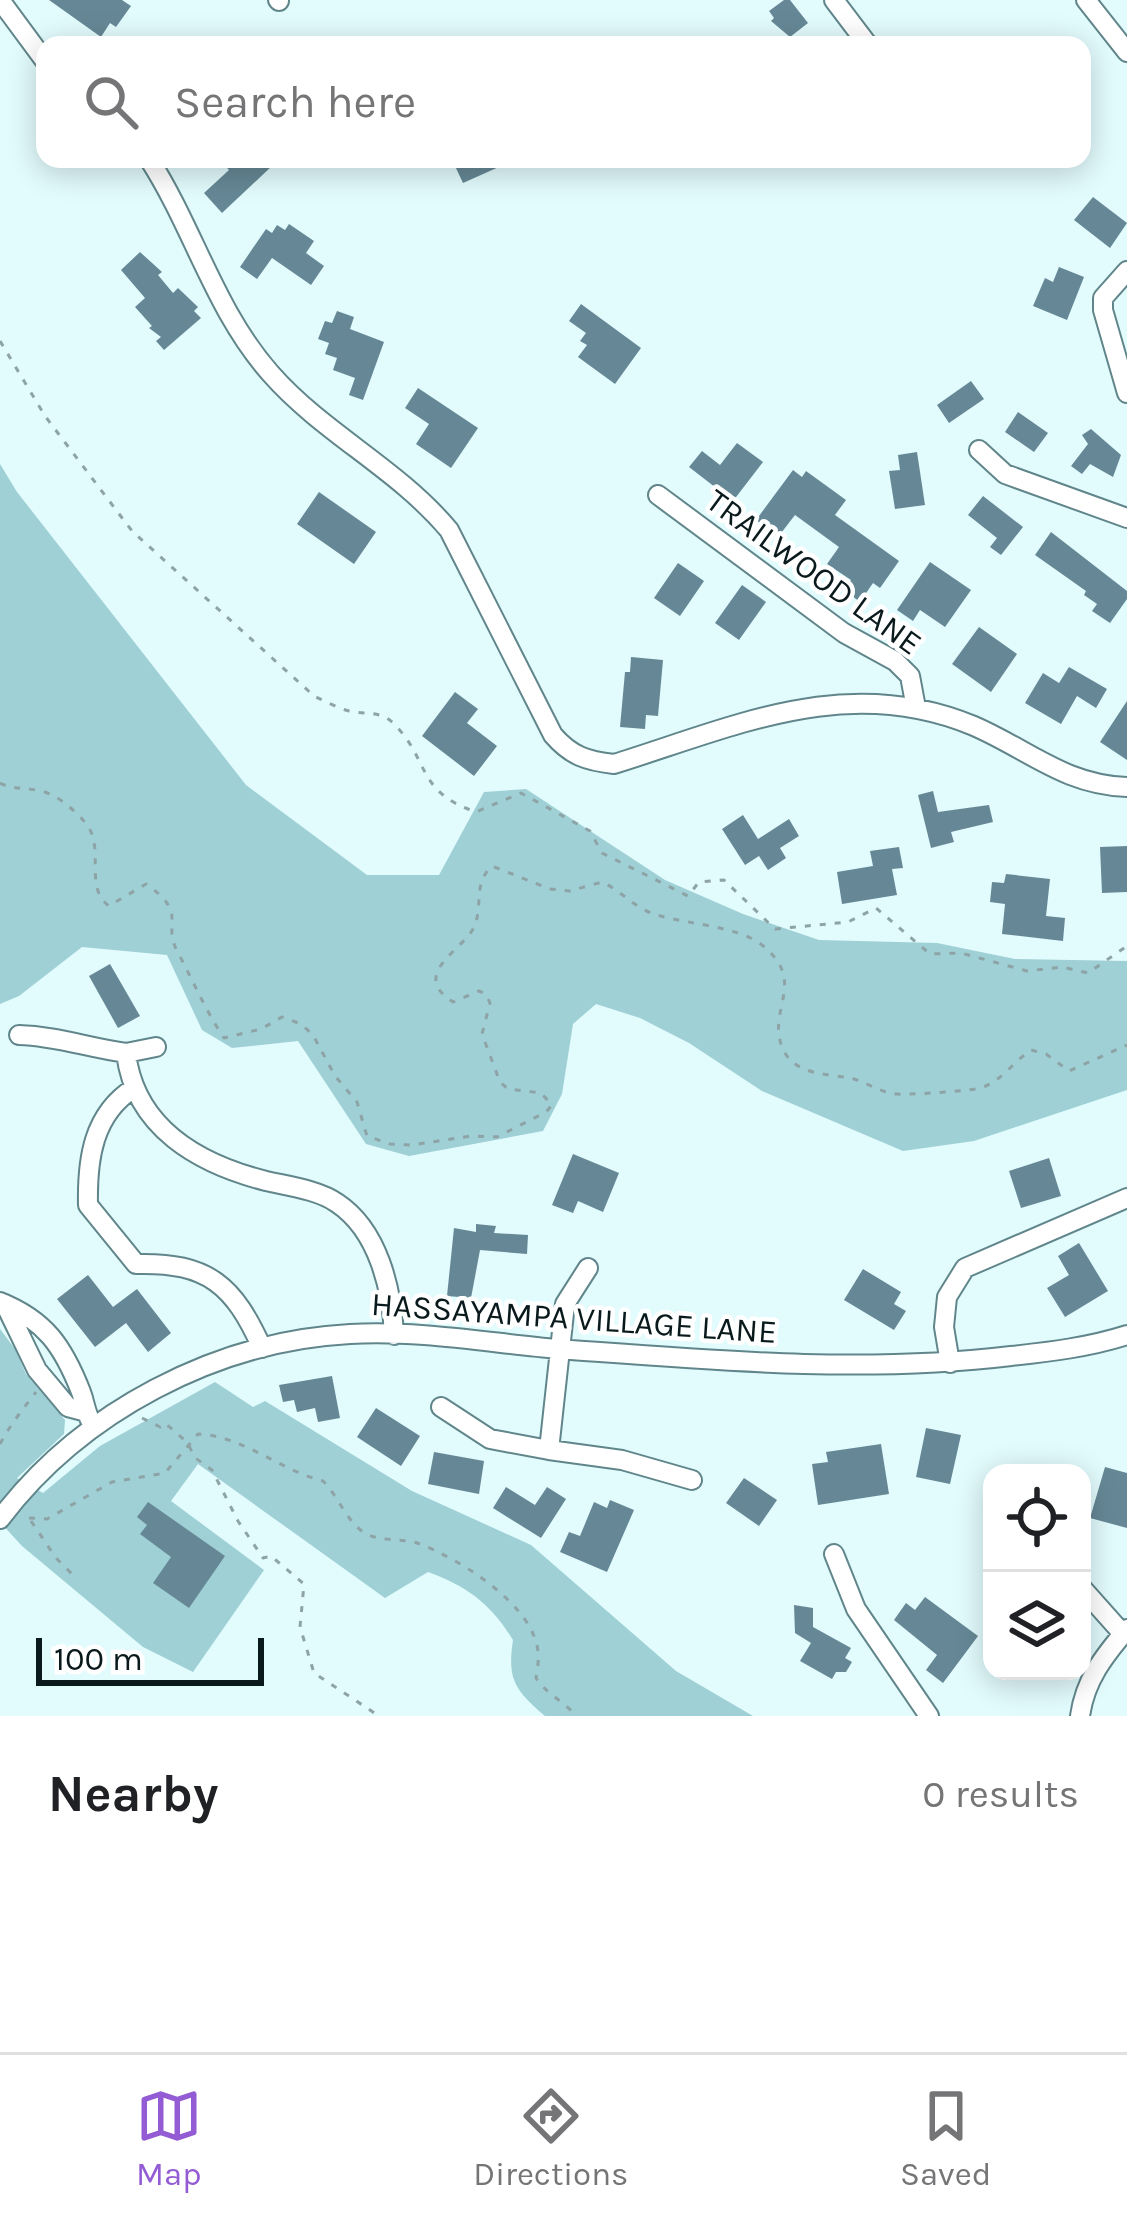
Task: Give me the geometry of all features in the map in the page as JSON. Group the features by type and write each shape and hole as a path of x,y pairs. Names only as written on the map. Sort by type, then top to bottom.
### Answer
{"street":[{"path":"0,0 36,49"},
{"path":"834,0 861,36"},
{"path":"1086,0 1127,52"},
{"path":"155,168 234,326 271,374 317,420 426,502 449,530 567,752 614,764 808,706 859,701 916,708 972,725 1094,786 1127,787"},
{"path":"1127,271 1103,298 1102,310 1127,393"},
{"path":"979,450 1005,474 1127,518"},
{"name":"TRAILWOOD LANE","path":"658,495 844,633 895,661 910,676 916,708"},
{"path":"19,1035 49,1036 126,1053 156,1047"},
{"path":"126,1053 139,1101 180,1146 226,1171 335,1201 357,1221 382,1266 393,1300 394,1335"},
{"path":"134,1088 114,1101 93,1143 88,1205 136,1264 194,1270 238,1299 262,1348"},
{"path":"950,1364 944,1327 946,1297 965,1268 1127,1198"},
{"path":"549,1450 565,1304 588,1268"},
{"path":"2,1303 29,1313 48,1332 83,1395 88,1419"},
{"path":"2,1303 32,1363 68,1407 88,1419"},
{"path":"26,1344 48,1332"},
{"name":"HASSAYAMPA VILLAGE LANE","path":"0,1519 88,1419 127,1405 178,1376 262,1348 350,1334 394,1335 856,1367 950,1364 1034,1354 1127,1335"},
{"path":"441,1407 490,1439 622,1460 692,1480"},
{"path":"834,1554 856,1609 929,1716"},
{"path":"1080,1716 1084,1689 1125,1632 1091,1597"}],"path":[{"path":"0,341 45,416 132,531 314,696 348,711 380,714 395,724 437,794 455,805 476,812 521,793 590,831 602,853 688,896 700,882 724,880 776,929 848,922 876,908 930,954 961,953 1027,971 1062,967 1088,973 1127,946"},
{"path":"0,783 41,789 87,824 97,842 96,889 102,901 110,906 146,884 168,903 175,921 173,946 224,1038 260,1029 282,1017 301,1024 314,1035 335,1076 357,1102 368,1136 390,1144 497,1137 551,1105 542,1094 508,1089 500,1082 482,1034 490,1003 486,994 453,1002 438,983 442,960 476,925 480,881 491,866 550,889 570,891 602,882 638,908 752,939 783,969 787,992 780,1042 789,1058 808,1071 904,1095 970,1090 992,1083 1031,1050 1046,1054 1069,1071 1127,1045"},
{"path":"0,1444 41,1386"},
{"path":"127,1405 160,1427 165,1423 212,1470 263,1558 271,1556 304,1584 300,1627 314,1672 379,1716"},
{"path":"72,1574 27,1516 47,1519 112,1482 165,1473 198,1434 224,1438 296,1474 323,1480 368,1536 412,1542 486,1580 536,1638 536,1678 543,1689 576,1716"}],"shaded area":[{"path":"0,464 246,785 367,875 439,875 484,792 526,789 665,880 819,940 937,943 1015,959 1127,961 1127,1090 974,1141 903,1151 762,1091 689,1043 640,1018 596,1004 573,1024 562,1094 543,1131 409,1156 366,1144 298,1041 232,1048 202,1030 167,955 82,947 19,996 0,1004"},
{"path":"0,1329 26,1374 65,1420 64,1434 17,1478 43,1493 100,1446 215,1382 253,1407 265,1401 412,1491 531,1545 676,1671 753,1716 545,1716 516,1683 511,1665 513,1640 477,1598 428,1572 385,1598 198,1464 171,1501 264,1570 193,1672 143,1647 0,1522"}],"building":[{"path":"49,0 122,0 131,6 116,27 110,23 100,36"},
{"path":"790,0 808,23 789,36 771,21 769,11"},
{"path":"270,168 222,213 204,193 229,170"},
{"path":"456,168 497,168 463,183"},
{"path":"1093,197 1127,223 1110,248 1074,220"},
{"path":"289,224 314,241 306,253 324,266 311,285 272,258 257,279 240,267 266,229 272,233 277,225 285,230"},
{"path":"140,252 162,272 158,275 173,293 178,288 198,307 194,311 201,318 164,350 156,341 161,337 135,307 145,298 121,270"},
{"path":"1059,267 1084,277 1067,320 1033,306 1045,278 1053,282"},
{"path":"581,304 641,348 615,384 578,357 587,345 580,341 586,333 569,321"},
{"path":"337,311 354,317 350,329 384,342 363,400 349,395 355,378 333,370 337,358 325,354 329,343 318,339 325,321 332,323"},
{"path":"971,381 984,399 949,423 937,405"},
{"path":"418,388 478,428 451,468 416,444 429,424 405,408"},
{"path":"1018,412 1048,433 1034,452 1005,432"},
{"path":"1091,429 1121,455 1113,477 1090,464 1082,474 1071,466 1088,444 1082,435"},
{"path":"737,443 763,462 733,501 689,467 702,451 720,465"},
{"path":"917,452 925,505 895,509 889,471 900,470 898,455"},
{"path":"793,470 802,477 806,471 846,500 835,515 899,561 880,588 873,583 860,602 844,590 851,580 827,564 839,547 795,515 778,537 756,520"},
{"path":"319,492 376,532 354,564 297,524"},
{"path":"983,496 1023,527 1001,555 990,547 997,538 968,515"},
{"path":"1051,532 1127,591 1127,599 1110,623 1092,611 1097,604 1084,595 1086,591 1035,555"},
{"path":"930,562 971,590 945,627 920,610 913,621 897,610"},
{"path":"678,563 704,581 680,616 654,598"},
{"path":"742,585 766,602 739,640 715,623"},
{"path":"979,627 1017,654 991,692 952,664"},
{"path":"631,657 663,660 658,716 646,715 645,729 620,727"},
{"path":"1069,667 1107,689 1096,708 1077,696 1061,724 1025,703 1043,673 1059,683"},
{"path":"455,692 478,709 467,723 497,746 474,776 422,736"},
{"path":"1127,701 1127,760 1100,742"},
{"path":"933,791 938,812 989,805 993,822 951,832 954,842 931,848 918,795"},
{"path":"743,815 758,839 789,819 799,836 780,848 786,858 768,870 759,856 745,865 722,829"},
{"path":"1127,846 1127,892 1102,893 1100,847"},
{"path":"899,847 903,868 892,869 897,895 842,904 837,872 873,866 870,851"},
{"path":"1006,874 1050,879 1046,916 1065,918 1063,941 1002,934 1005,904 990,902 992,882 1004,883"},
{"path":"110,964 140,1016 118,1028 89,976"},
{"path":"573,1154 619,1173 603,1212 578,1201 573,1213 552,1205"},
{"path":"1049,1158 1061,1196 1021,1208 1009,1171"},
{"path":"476,1224 496,1226 494,1233 528,1235 527,1254 480,1250 471,1298 447,1296 454,1228 476,1232"},
{"path":"1079,1243 1108,1291 1065,1317 1047,1288 1069,1275 1058,1256"},
{"path":"863,1269 901,1292 894,1304 906,1311 894,1330 844,1300"},
{"path":"88,1275 113,1307 137,1289 171,1333 148,1352 126,1323 95,1347 57,1299"},
{"path":"332,1376 340,1418 318,1422 315,1408 297,1412 294,1400 283,1402 279,1385"},
{"path":"376,1408 420,1436 401,1466 357,1437"},
{"path":"926,1428 961,1435 950,1484 916,1477"},
{"path":"881,1444 889,1494 818,1505 812,1464 828,1462 826,1452"},
{"path":"434,1452 484,1461 479,1494 428,1484"},
{"path":"1105,1467 1127,1473 1127,1528 1091,1515"},
{"path":"744,1478 777,1500 759,1526 726,1503"},
{"path":"506,1487 535,1505 547,1487 566,1499 541,1538 493,1508"},
{"path":"610,1500 634,1510 607,1572 560,1552 569,1532 580,1536 594,1502 607,1508"},
{"path":"148,1502 225,1556 189,1608 153,1583 171,1557 140,1534 147,1525 137,1517"},
{"path":"925,1597 978,1636 943,1683 926,1670 937,1655 894,1620 906,1603 915,1610"},
{"path":"794,1605 813,1608 813,1627 851,1648 845,1658 852,1662 846,1672 836,1672 832,1679 800,1661 811,1643 795,1633"}]}
